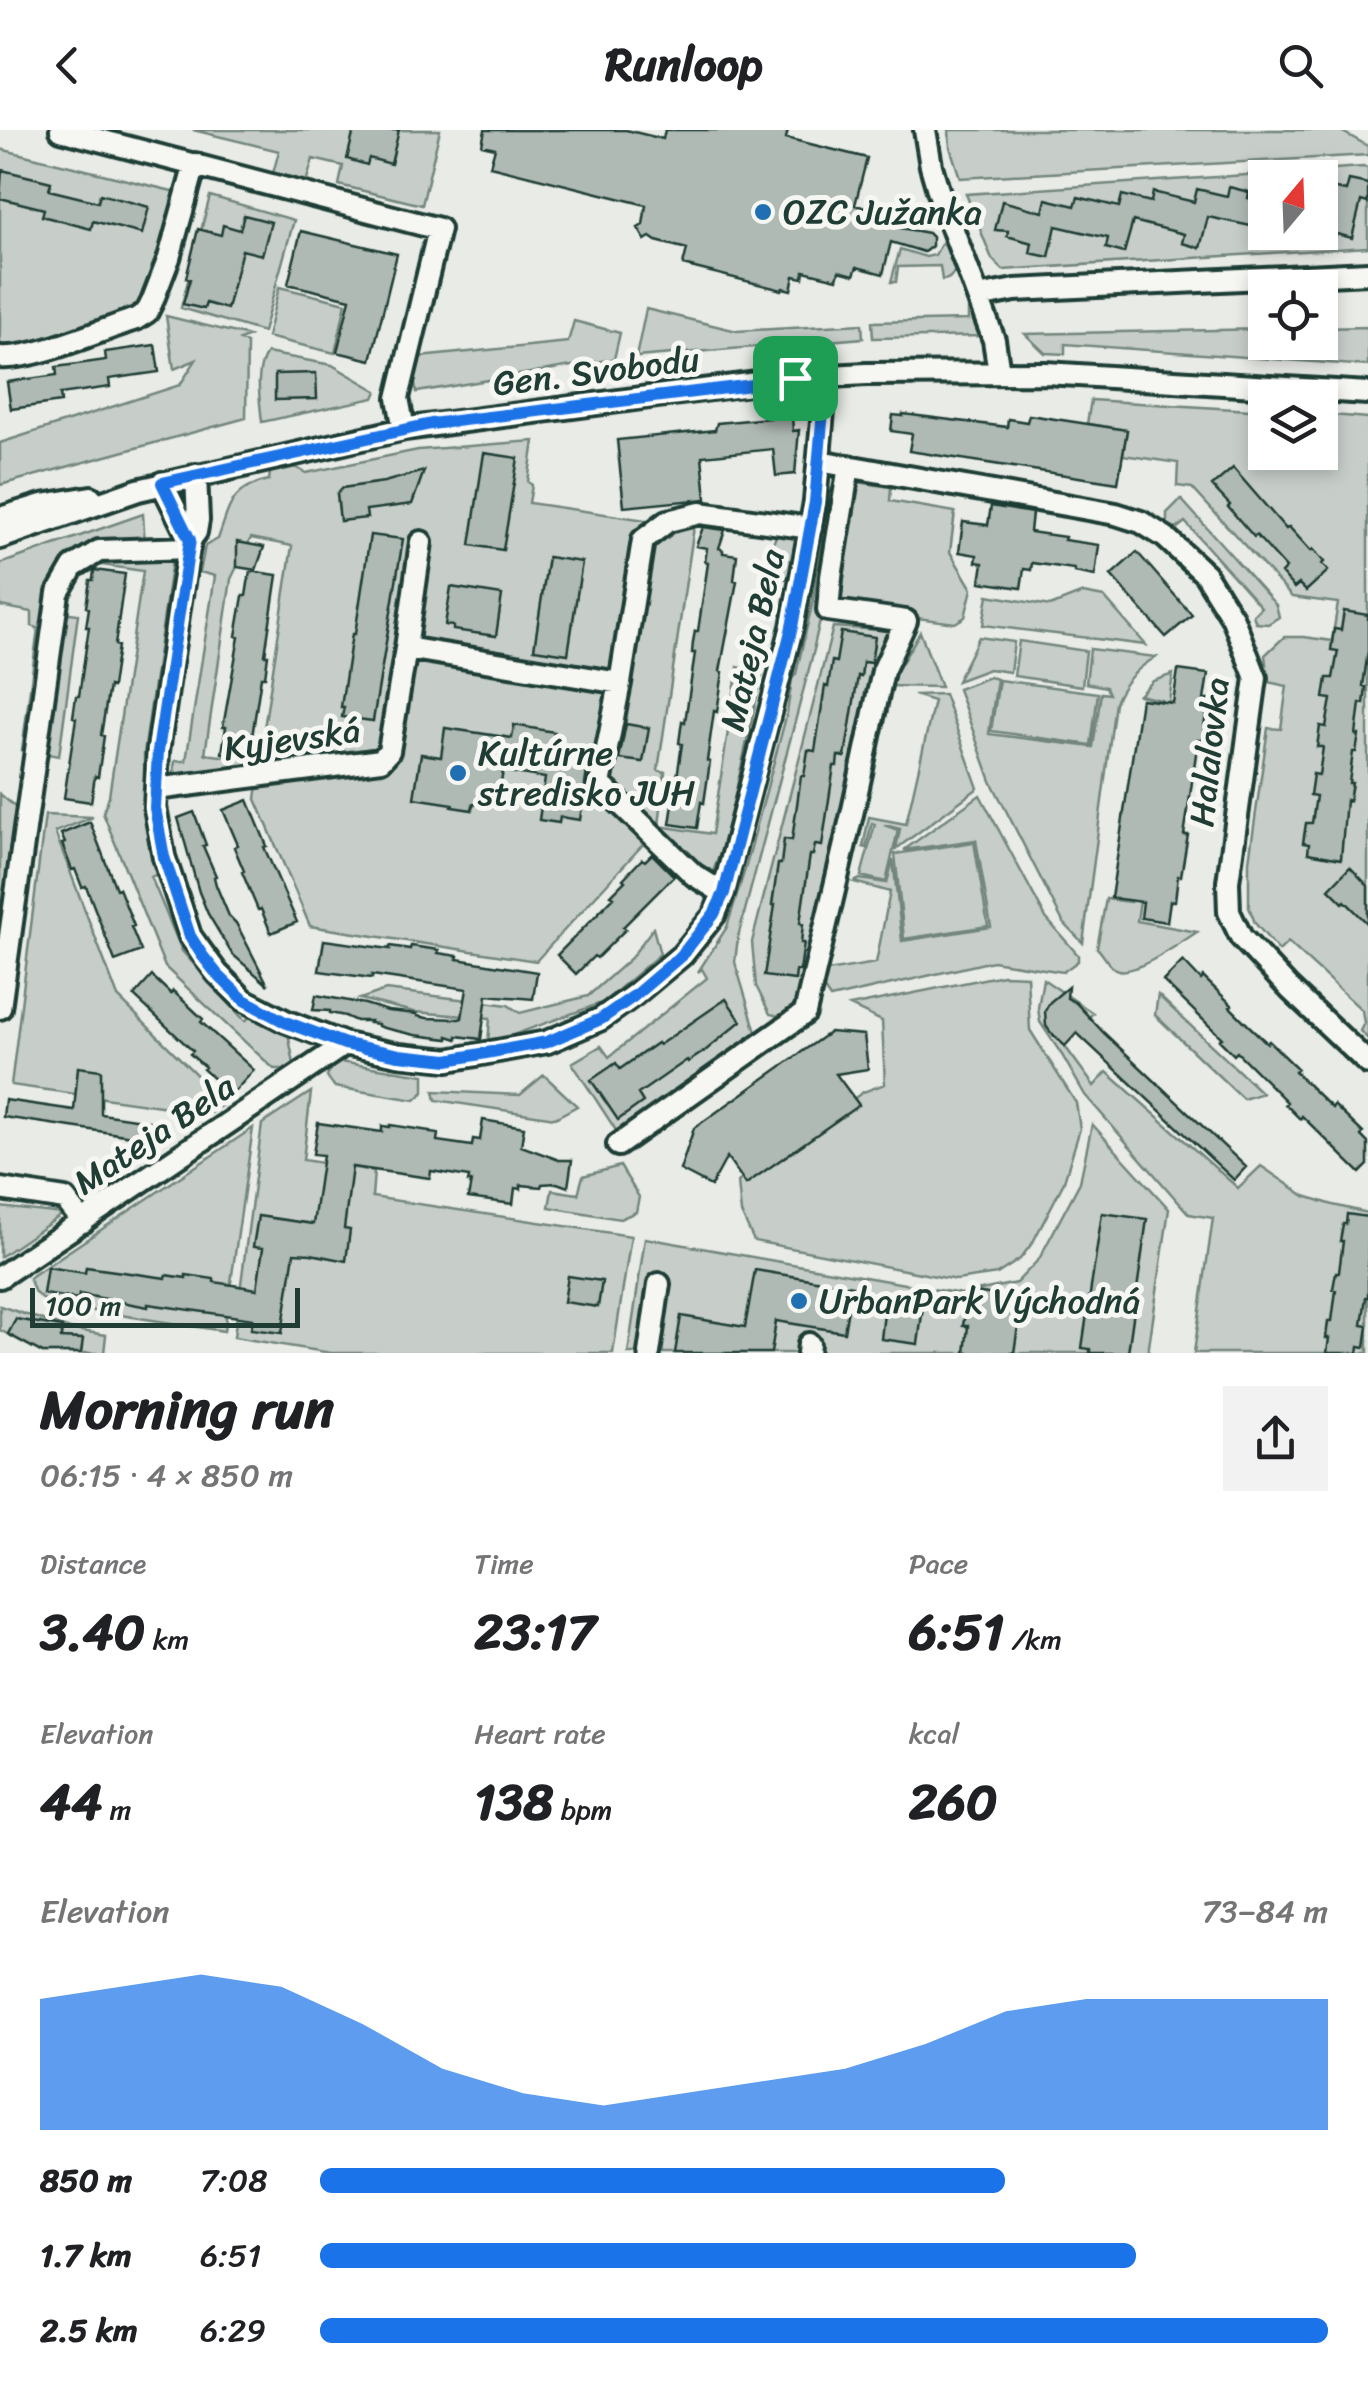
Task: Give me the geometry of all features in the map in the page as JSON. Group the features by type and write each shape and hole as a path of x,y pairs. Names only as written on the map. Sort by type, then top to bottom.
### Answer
{"street":[{"path":"61,130 439,229 398,398 404,429"},
{"path":"925,130 931,166 994,340 999,372"},
{"path":"0,357 53,347 136,319 146,312 170,258 195,164"},
{"path":"978,298 1015,290 1368,272"},
{"name":"Gen. Svobodu","path":"0,538 162,483 404,429 826,376 1046,373 1368,393"},
{"name":"Mateja Bela","path":"196,475 198,520 189,544 158,751 155,808 164,857 190,936 202,955 244,1000 285,1022 345,1044 448,1060 547,1042 601,1019 682,955 714,914 724,893 792,627 811,528 826,376"},
{"name":"Halalovka","path":"819,461 1116,514 1166,536 1205,574 1233,619 1256,678 1232,846 1230,912 1241,937 1368,1063"},
{"path":"618,1145 805,1014 883,671 906,621 828,610 849,466"},
{"path":"0,1008 58,593 73,567 99,551 189,544 162,483"},
{"name":"Gen. Svobodu","path":"0,518 42,505 138,490"},
{"path":"724,893 694,876 600,784 643,540 668,521 700,513 811,528"},
{"name":"Kyjevská","path":"156,789 380,760 390,751 422,542"},
{"path":"406,648 620,683"},
{"name":"Mateja Bela","path":"0,1278 345,1044"},
{"path":"0,1189 65,1199 82,1222"},
{"path":"649,1353 659,1284"}],"shaded area":[{"path":"193,130 440,130 422,205 339,185 343,166 313,159 305,186 272,177 279,151"},
{"path":"949,130 1339,130 1368,146 1368,155 960,178"},
{"path":"0,149 180,193 140,306 14,348 0,348"},
{"path":"1368,168 1368,247 1338,249 1338,169"},
{"path":"1248,175 1248,250 1320,250 1003,270 992,259 966,194"},
{"path":"210,196 294,220 263,332 181,308"},
{"path":"944,239 955,270 950,277 942,280 940,266 898,267 896,282 891,282 900,249 926,257 935,255"},
{"path":"279,287 346,303 335,353 267,337"},
{"path":"977,306 984,336 873,338 872,322 968,320 968,307"},
{"path":"646,309 737,331 862,324 863,338 636,357"},
{"path":"166,316 249,336 240,340 247,343 246,418 0,485 0,443 180,385 196,360 174,369"},
{"path":"574,321 620,333 614,359 417,392 414,374 419,357 568,342"},
{"path":"1368,327 1368,366 1285,360 1338,360 1338,328"},
{"path":"1248,329 1248,357 1065,344 1065,354 1045,353 1025,334"},
{"path":"267,353 332,365 377,391 374,398 262,422 259,377"},
{"path":"1091,400 1248,410 1248,470 1338,470 1338,416 1368,418 1368,1039 1360,1031 1364,1023 1362,1010 1288,942 1279,951 1255,923 1249,907 1249,861 1268,728 1281,729 1287,686 1268,682 1265,655 1284,637 1332,641 1338,603 1292,597 1192,488 1177,486 1178,463 1123,455 1127,430 1087,424"},
{"path":"534,441 529,503 694,527 658,770 665,772 659,826 712,834 738,667 762,673 725,841 712,874 700,872 648,839 536,961 310,926 256,799 260,768 172,783 175,761 186,761 215,576 200,572 205,546 218,539 233,500 246,488 269,480 271,466 289,464 306,473 418,450","holes":["251,538 292,546 259,761 205,754 231,579"]},
{"path":"857,482 891,487 890,501 955,512 950,552 972,589 965,617 955,623 840,608"},
{"path":"831,489 841,491 815,646 738,937 735,962 758,1039 619,1135 572,1063 601,1046 609,1057 707,978 702,969 698,972 727,927 787,713 812,605"},
{"path":"1181,499 1276,605 1279,617 1268,624 1256,623 1253,615 1261,607 1185,522 1175,530 1167,524 1167,513"},
{"path":"143,514 145,546 71,564 33,752 22,750 38,628 32,626 32,612 0,606 0,564"},
{"path":"778,531 788,531 799,541 787,579 764,577"},
{"path":"173,553 144,753 145,813 163,871 151,877 182,951 245,1021 251,1016 288,1033 295,1069 274,1069 165,967 103,813 109,796 143,571 88,563 99,556"},
{"path":"1083,593 1104,597 1146,645 983,625 988,595 1050,606"},
{"path":"62,612 78,614 59,756 43,753"},
{"path":"833,627 897,631 802,1009 787,1018 770,1014 756,986 752,942"},
{"path":"920,632 941,687 888,686"},
{"path":"979,637 1014,642 1010,672 989,669 957,681"},
{"path":"1019,641 1086,651 1082,686 1014,676"},
{"path":"1090,649 1156,657 1131,676 1115,703 1083,943 1063,922 991,781 958,689 989,677 997,679 989,734 1093,747 1101,693 1109,694 1106,687 1086,683"},
{"path":"1173,674 1137,921 1197,932 1147,963 1119,970 1097,948 1106,899 1131,902 1161,700 1139,695 1153,681"},
{"path":"999,680 1098,693 1091,745 991,731"},
{"path":"944,694 978,788 896,849 900,829 884,825 898,830 886,882 861,876 875,824 872,823 866,848 863,847 869,817 906,824 934,701 914,695"},
{"path":"0,794 21,812 0,956"},
{"path":"980,795 1046,918 1078,955 1078,961 1063,972 993,961 830,998 824,989 827,971 876,963 890,892 854,882 860,879 887,883 893,860 902,941 991,927 976,840 904,850"},
{"path":"45,815 93,817 55,832 118,997 225,1103 210,1113 11,1085"},
{"path":"974,842 988,926 904,939 895,854"},
{"path":"653,928 660,954 604,1002 488,1044 490,1018 414,1012 360,999 386,990 508,1005 520,1013 588,996 631,958"},
{"path":"1003,975 1027,976 1030,1030 1076,1103 1080,1129 1063,1184 1020,1259 997,1274 956,1280 754,1241 741,1213 738,1182 863,1092 885,1084 882,1021 850,1006"},
{"path":"1043,979 1093,1013 1064,1045 1094,1086 1107,1072 1238,1188 1261,1166 1305,1196 1368,1213 1368,1353 1194,1353 1213,1218 1189,1214 1085,1095 1040,1022"},
{"path":"1158,995 1263,1093 1243,1099 1155,1015"},
{"path":"333,1061 424,1075 424,1092 415,1100 335,1087 327,1077"},
{"path":"544,1075 577,1106 555,1118 436,1100 434,1091 520,1095"},
{"path":"311,1092 303,1160 374,1171 372,1197 631,1236 613,1353 331,1353 234,1337 262,1124"},
{"path":"1092,1124 1169,1209 1148,1353 628,1353 645,1238 961,1294 1016,1283 1039,1259 1080,1182"},
{"path":"253,1128 224,1331 49,1304 35,1293 29,1278"},
{"path":"620,1166 639,1197 636,1212 620,1219 549,1207 552,1190 578,1194 583,1176"},
{"path":"0,1207 63,1214 0,1257"},
{"path":"0,1306 70,1329 106,1335 104,1353 42,1353 0,1330"}],"building":[{"path":"354,130 399,130 391,164 369,158 367,165 347,159"},
{"name":"OZC Južanka","path":"485,130 626,130 663,139 665,130 788,130 786,138 867,158 855,205 898,216 895,227 928,233 932,246 924,252 891,242 883,274 857,267 854,275 839,271 837,279 804,271 803,278 794,276 791,290 683,265 687,249 650,237 645,240 638,228 643,225 646,205 490,166 495,148 482,145"},
{"path":"2,170 51,182 49,190 98,202 100,194 149,207 142,234 93,221 91,229 42,216 44,209 0,198"},
{"path":"1349,180 1368,184 1368,203 1361,201 1352,238 1338,234 1338,189 1346,191"},
{"path":"1229,187 1248,192 1248,225 1208,217 1200,248 1182,243 1184,234 1133,221 1124,253 1106,248 1108,238 1056,226 1049,257 1030,253 1032,243 1007,236 1008,231 995,230 1002,201 1043,212 1046,199 1075,206 1078,197 1119,207 1122,195 1151,202 1153,192 1194,202 1197,189 1227,196"},
{"path":"244,215 271,222 262,255 242,250 227,309 206,303 204,309 183,304 198,229 221,235 223,225 240,230"},
{"path":"301,231 397,254 371,360 337,352 350,299 288,284"},
{"path":"155,345 159,372 109,379 110,387 60,394 61,402 11,409 7,382 57,375 56,367 106,360 105,352"},
{"path":"316,373 317,399 275,400 275,374"},
{"path":"893,415 1007,427 1008,419 1027,422 1029,415 1127,430 1118,483 909,451 912,434 891,431"},
{"path":"792,416 793,431 799,430 795,474 776,476 773,449 702,456 706,499 624,507 617,440 715,430 717,423"},
{"path":"484,453 518,458 503,550 470,545"},
{"path":"1233,468 1286,529 1289,527 1324,562 1328,571 1306,591 1299,584 1294,588 1281,573 1286,568 1212,486"},
{"path":"424,471 412,504 366,510 367,518 340,521 337,494 342,488"},
{"path":"991,506 1032,513 1030,532 1099,545 1095,576 1032,563 1031,570 1024,569 1021,588 980,582 983,563 976,562 977,555 959,552 963,522 988,525"},
{"path":"703,527 725,530 719,548 723,553 737,555 737,581 697,828 670,824 682,721 685,722 695,653 693,642 708,563 707,548 696,546"},
{"path":"370,535 403,539 373,721 342,717 341,707"},
{"path":"237,542 264,547 256,570 237,567"},
{"path":"1137,552 1192,615 1166,637 1111,575"},
{"path":"548,557 582,562 568,654 534,649"},
{"path":"94,570 125,574 112,687 109,686 98,777 95,776 91,802 64,798 89,627 86,607"},
{"path":"250,571 277,575 265,677 261,677 249,757 222,753 239,637 236,636"},
{"path":"451,587 502,595 496,636 453,630 453,626 445,625"},
{"path":"1344,611 1368,615 1368,651 1341,859 1308,853 1309,844 1303,843 1306,823 1312,823 1316,796 1310,795 1313,774 1319,775 1323,747 1317,747 1320,726 1326,727 1331,699 1324,698 1327,678 1333,678 1338,651 1331,650 1334,629 1341,630"},
{"path":"841,632 875,637 871,663 863,662 861,677 858,676 845,757 838,756 834,766 822,846 815,845 810,855 800,923 804,943 800,971 796,971 795,980 764,976 778,864 784,839 792,840 801,776 808,750 815,751 825,686 828,687 832,661 836,662"},
{"path":"1178,670 1208,674 1204,700 1208,700 1202,741 1198,740 1181,876 1175,901 1170,901 1167,922 1141,918 1143,902 1111,898 1141,699 1173,703"},
{"path":"626,724 649,728 643,762 619,759"},
{"name":"Kultúrne stredisko JUH","path":"514,725 554,732 552,744 590,750 580,820 539,820 545,778 503,771 493,807 473,804 472,810 414,798 421,754 441,757 445,728 512,738"},
{"path":"248,800 297,922 271,933 242,872 234,847 238,845 223,810"},
{"path":"194,812 229,916 268,985 232,954 208,914 178,818"},
{"path":"90,822 141,951 115,961 86,886 82,887 75,869 72,870 62,844 65,843 61,834"},
{"path":"652,854 674,876 597,958 594,956 576,974 557,955 614,897 611,895 623,879"},
{"path":"1350,867 1368,886 1368,924 1329,889"},
{"path":"324,940 390,949 411,946 439,950 438,953 458,956 457,959 537,972 533,999 487,995 481,1039 415,1035 330,1011 313,1010 316,995 427,1018 459,1019 467,989 319,971"},
{"path":"1183,961 1298,1069 1295,1072 1332,1108 1334,1105 1363,1133 1361,1136 1368,1143 1368,1165 1360,1173 1302,1116 1300,1119 1237,1052 1234,1055 1219,1040 1222,1038 1163,981"},
{"path":"152,976 171,994 173,991 254,1070 233,1093 203,1069 190,1054 193,1051 134,996"},
{"path":"1068,987 1067,998 1246,1167 1234,1180 1077,1033 1065,1046 1051,1033 1045,1011"},
{"path":"726,999 741,1021 705,1051 638,1094 643,1102 618,1120 591,1080 616,1063 620,1069"},
{"path":"830,1032 864,1035 868,1069 836,1074 859,1105 746,1184 727,1157 711,1186 680,1170 694,1128"},
{"path":"78,1067 101,1070 101,1114 168,1124 166,1141 3,1117 5,1100 74,1110"},
{"path":"483,1120 524,1127 521,1146 559,1160 572,1160 568,1187 557,1183 541,1187 521,1185 521,1189 515,1188 513,1204 468,1198 469,1177 431,1171 430,1178 352,1167 344,1229 350,1230 346,1261 294,1253 282,1333 251,1329 253,1319 148,1307 79,1294 78,1299 43,1294 47,1267 85,1273 86,1267 166,1278 186,1275 257,1289 263,1248 253,1247 258,1216 313,1224 323,1155 313,1154 318,1123 382,1132 382,1126 390,1125 430,1131 438,1134 437,1141 472,1146 473,1139 480,1140"},
{"path":"1102,1213 1147,1219 1128,1353 1090,1353 1090,1349 1082,1348"},
{"path":"1347,1214 1368,1217 1368,1297 1362,1325 1368,1326 1365,1347 1359,1346 1358,1353 1327,1353 1328,1321 1332,1321 1336,1290 1333,1289"},
{"name":"UrbanPark Východná","path":"755,1270 852,1286 844,1332 776,1321 771,1353 675,1353 681,1316 745,1327"},
{"path":"568,1276 602,1281 598,1307 564,1302"},
{"path":"968,1291 1022,1299 1014,1353 965,1353 968,1326 963,1326"},
{"path":"895,1298 898,1303 923,1307 918,1344 881,1339 881,1309"},
{"path":"16,1319 62,1327 61,1338 83,1339 81,1353 43,1353 8,1334"}],"place":[{"name":"OZC Južanka","path":"763,212"},
{"name":"Kultúrne stredisko JUH","path":"458,773"},
{"name":"UrbanPark Východná","path":"799,1301"}],"route":[{"path":"826,376 815,502 792,627 724,893 714,914 682,955 601,1019 547,1042 448,1060 345,1044 285,1022 244,1000 217,974 190,936 164,857 155,808 158,751 190,540 162,483 431,424 795,378 826,376"}]}
